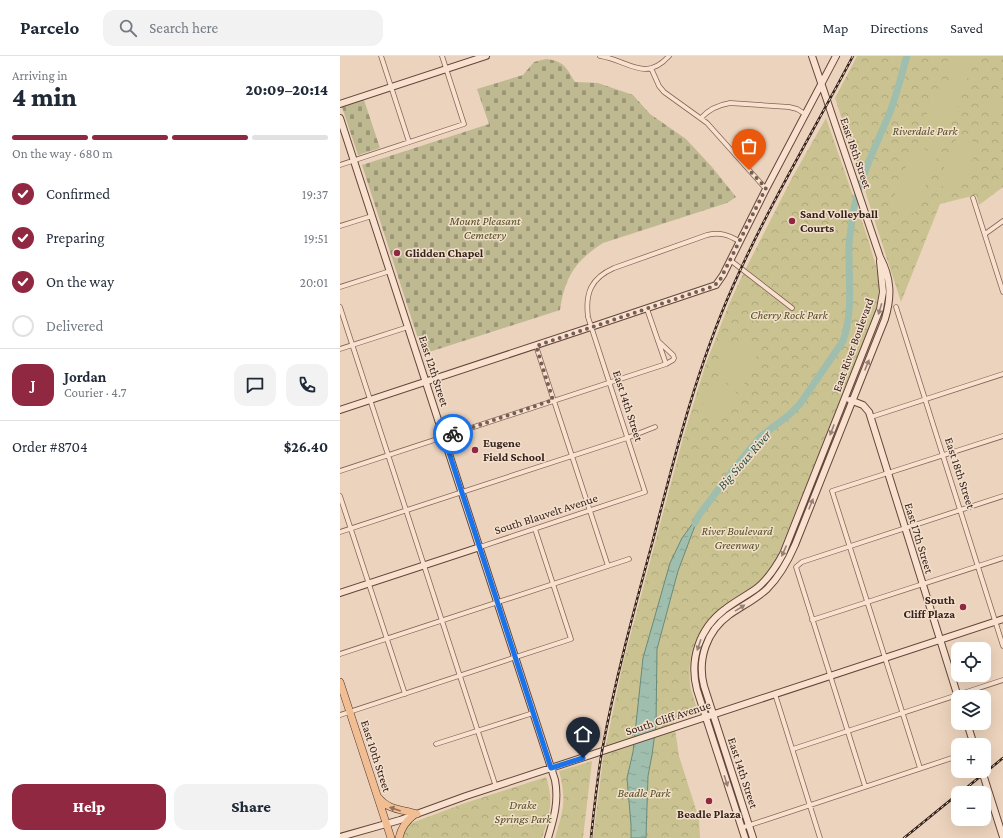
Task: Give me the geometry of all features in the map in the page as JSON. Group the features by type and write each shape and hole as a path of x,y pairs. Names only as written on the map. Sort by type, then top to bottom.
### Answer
{"main road":[{"path":"340,104 486,56"},
{"name":"East 18th Street","path":"812,56 880,257"},
{"path":"340,410 646,309 711,287 719,282 766,188 836,56"},
{"name":"East 12th Street","path":"340,118 551,768 556,787 557,800 555,814 548,838"},
{"name":"East River Boulevard","path":"706,717 697,690 694,674 694,663 700,639 713,620 724,610 758,588 779,562 882,304 883,286 880,257"},
{"name":"East River Boulevard","path":"713,715 702,674 703,656 707,642 714,630 723,620 762,593 775,580 785,566 795,545 885,319 888,306 889,280 880,257"},
{"name":"East 17th Street","path":"845,399 865,406 871,418 956,690"},
{"name":"South Blauvelt Avenue","path":"340,593 480,547"},
{"name":"South Cliff Avenue","path":"340,837 386,824 496,786 1003,619"},
{"path":"694,663 706,708 709,713 713,715"},
{"path":"692,722 700,713 691,679 694,674"},
{"name":"East 10th Street","path":"340,682 391,838"},
{"path":"726,710 720,717 719,721 729,754 728,763"},
{"name":"East 14th Street","path":"713,715 753,838"},
{"path":"706,717 713,725 723,755 728,763"},
{"name":"East 14th Street","path":"706,717 745,838"},
{"path":"984,778 1003,837"},
{"path":"377,796 384,804 394,809 415,814"},
{"path":"399,838 401,830 405,824 415,814"}],"street":[{"path":"381,56 409,142"},
{"path":"340,165 464,124 442,56"},
{"path":"600,56 646,70 657,66 669,56"},
{"path":"652,68 659,86 664,92 701,118 733,150 757,180 766,188"},
{"path":"701,118 712,108 721,104 730,103 789,107 797,109 805,114"},
{"path":"974,198 1003,292"},
{"path":"340,226 372,216"},
{"path":"984,234 1003,220"},
{"name":"East 14th Street","path":"645,492 588,317 587,297 590,289 600,275 607,271 715,234 727,235 739,242"},
{"path":"730,260 792,308"},
{"path":"340,288 390,271"},
{"path":"997,275 1003,273"},
{"path":"340,307 496,786"},
{"name":"East 18th Street","path":"896,307 1003,646"},
{"path":"646,309 666,364"},
{"path":"340,349 408,327"},
{"path":"340,470 666,364 673,360 673,355 658,341"},
{"path":"536,346 608,566"},
{"path":"871,418 1003,374"},
{"path":"340,532 627,438 655,427"},
{"path":"920,768 832,491 1003,436"},
{"name":"South Blauvelt Avenue","path":"480,547 645,492"},
{"path":"340,496 405,694"},
{"path":"865,786 796,566 802,562 1003,496"},
{"path":"340,715 571,639 535,529"},
{"path":"812,620 1003,558"},
{"path":"340,654 629,559"},
{"path":"975,690 1003,680"},
{"path":"775,694 820,838"},
{"path":"793,749 951,698"},
{"path":"436,744 533,713"},
{"path":"741,828 951,758"}],"green space":[{"name":"Riverdale Park","path":"857,56 1003,56 1003,187 979,205 976,195 940,204 901,302 835,98"},
{"path":"950,56 977,56 966,82 943,72"},
{"name":"Mount Pleasant Cemetery","path":"546,59 561,63 575,82 598,83 633,95 650,114 686,139 712,167 736,197 727,203 603,243 578,263 568,279 560,310 423,354 362,165 489,124 477,89 523,75 534,62"},
{"path":"942,79 965,89 940,148 917,138"},
{"path":"1003,99 1003,109 989,112 987,102"},
{"path":"364,100 380,148 358,155 342,107"},
{"path":"826,118 876,266 879,287 875,312 776,560 754,586 729,601 709,620 702,629 693,648 690,683 698,713 672,722 674,722 679,756 699,819 700,838 593,838 603,759 623,663 683,438 705,366 729,304 744,272 792,178"},
{"path":"958,135 979,144 959,193 937,184"},
{"path":"915,145 938,155 914,214 891,204"},
{"path":"792,215 814,227 809,237 787,225"},
{"path":"723,338 756,348 758,353 743,386 728,377 721,366 720,354"},
{"path":"718,376 742,398 742,402 713,426 704,411 702,400 707,389"},
{"path":"592,761 583,838 555,838 563,805 563,790 559,771"},
{"name":"Drake Springs Park","path":"546,777 550,793 550,808 542,838 402,838 402,835 409,824 465,803"}],"water":[{"path":"699,515 678,571 657,649 656,725 648,776 646,838 631,838 627,778 633,752 643,658 670,563 682,538"}],"waterway":[{"name":"Big Sioux River","path":"695,523 699,515 733,470 760,437 789,415 800,404 843,341 848,317 850,293 849,245 854,208 864,173 894,102 907,56"}],"railway":[{"path":"591,838 602,751 619,671 670,475 708,348 733,286 761,227 853,56"},
{"path":"969,786 1003,758"},
{"path":"904,838 951,800"}],"way so far":[{"path":"453,434 553,400 536,346 716,285 723,275 766,188 749,170"}],"place":[{"name":"Sand Volleyball Courts","path":"792,221"},
{"name":"Glidden Chapel","path":"397,253"},
{"name":"Eugene Field School","path":"475,450"},
{"name":"South Cliff Plaza","path":"963,607"},
{"name":"Beadle Plaza","path":"709,801"}],"route":[{"path":"453,434 444,437 551,768 583,758"}],"park label":[{"name":"Cherry Rock Park","path":"789,315"},
{"name":"River Boulevard Greenway","path":"737,538"},
{"name":"Beadle Park","path":"644,793"}]}
